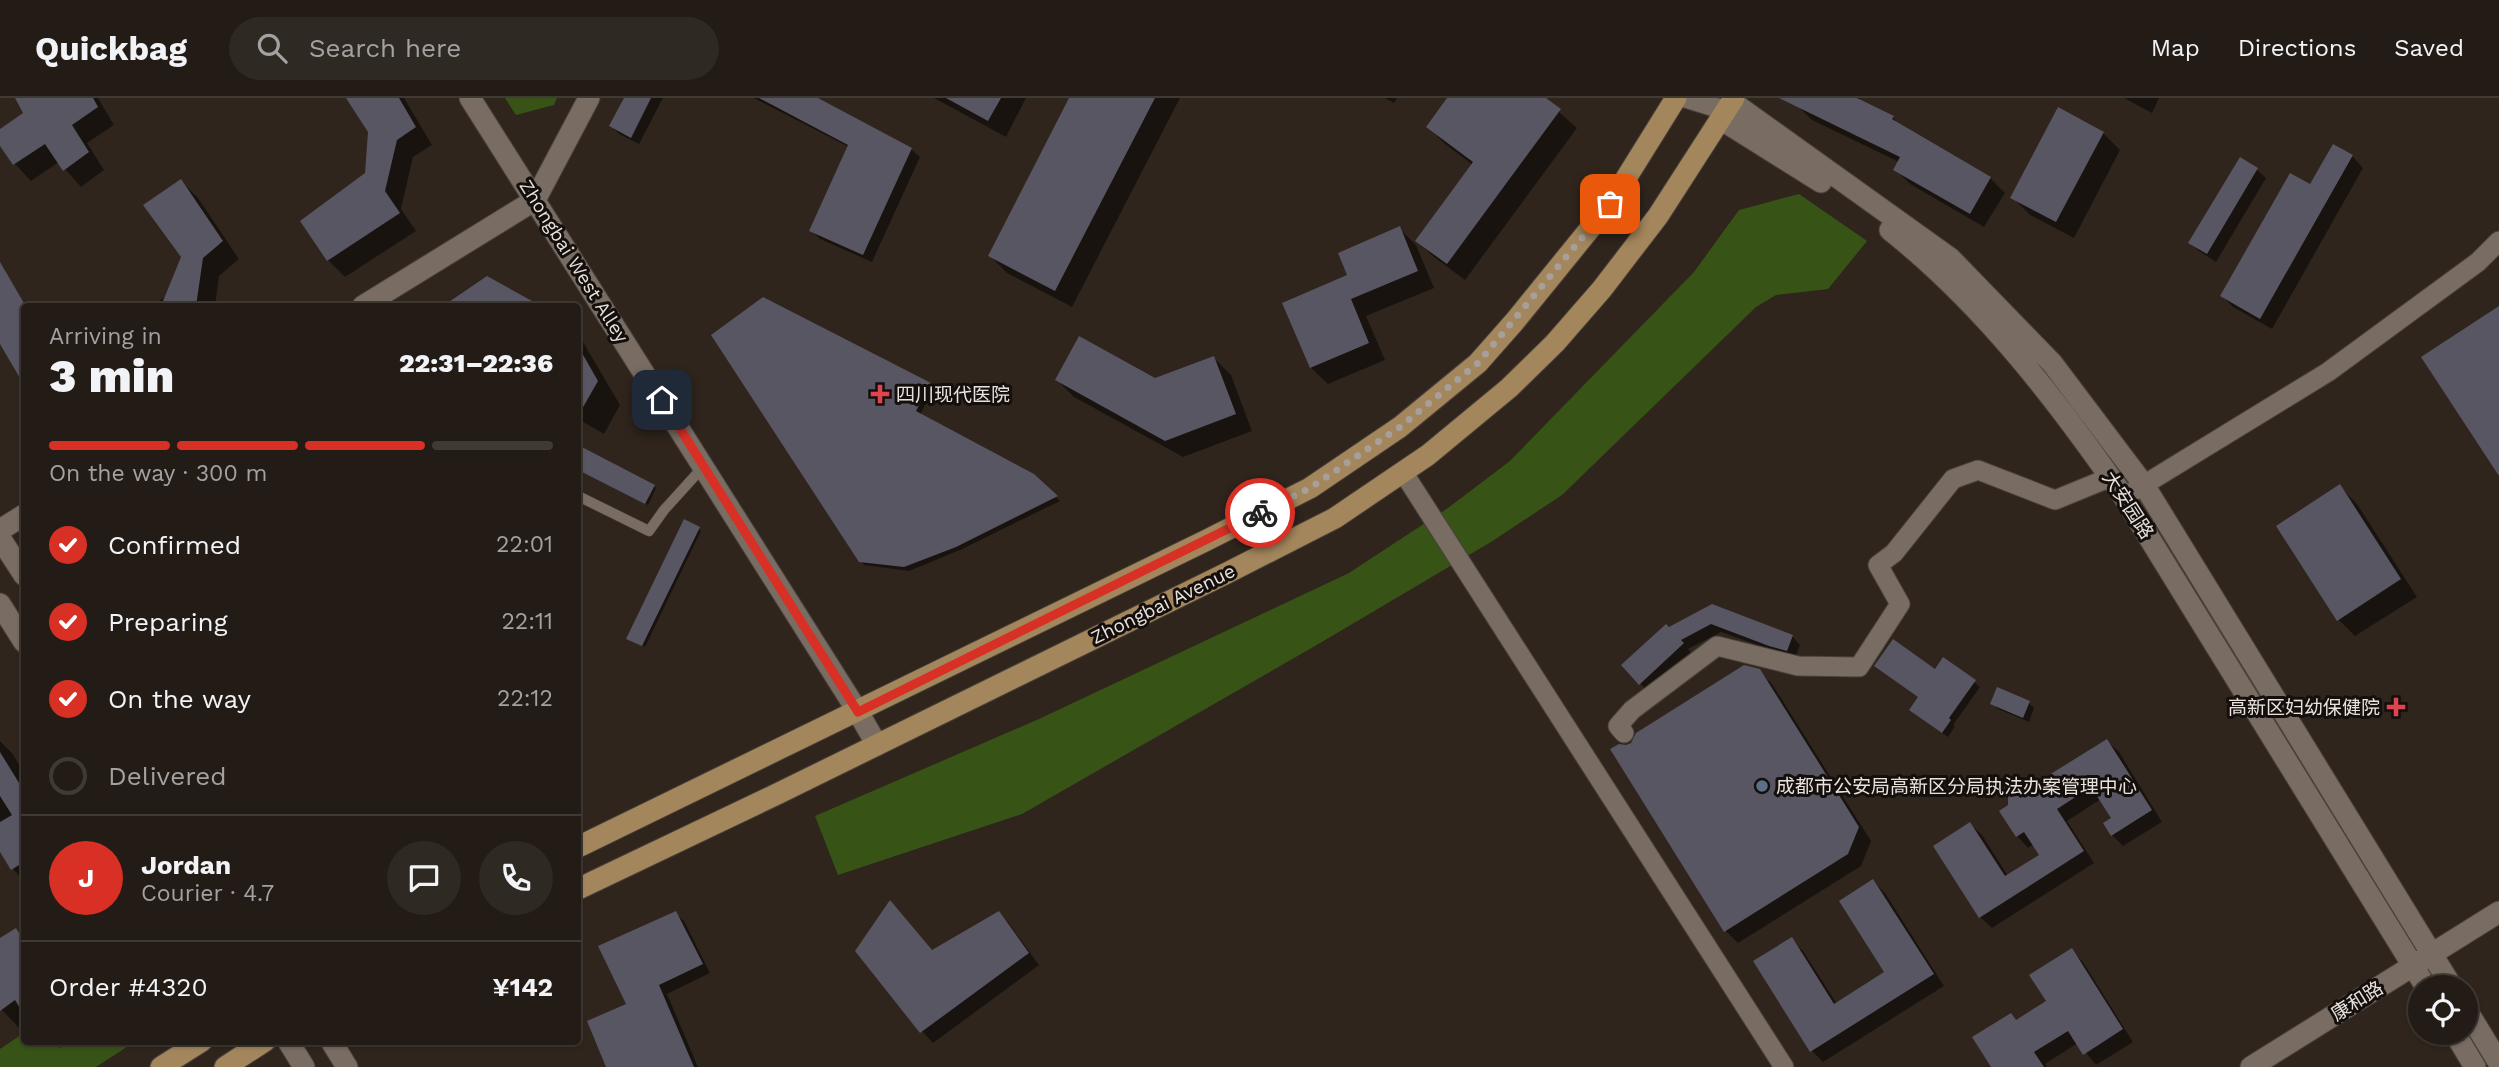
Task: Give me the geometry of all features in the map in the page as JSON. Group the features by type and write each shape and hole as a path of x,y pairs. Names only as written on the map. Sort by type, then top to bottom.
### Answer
{"main road":[{"name":"Zhongbai Avenue","path":"581,846 1310,488 1400,427 1478,363 1515,321 1610,204 1676,98"},
{"name":"Zhongbai Avenue","path":"581,888 877,745 1335,518 1403,472 1428,455 1509,388 1555,343 1602,289 1658,216 1729,108"},
{"path":"161,1067 196,1045"},
{"path":"225,1067 259,1045"}],"street":[{"name":"Zhongbai West Alley","path":"470,98 877,745"},
{"path":"368,303 535,200 589,98"},
{"path":"1685,98 1729,108 1950,258 2052,363 2144,485 2445,975"},
{"name":"大安园路","path":"1729,108 1893,232 1953,285 2016,353 2073,423 2124,496 2419,975"},
{"path":"2124,496 2328,372 2478,262 2499,241"},
{"path":"1624,733 1618,726 1632,710 1717,646 1798,666 1859,667 1900,604 1878,565 1894,553 1953,479 1979,470 2055,500 2111,477"},
{"path":"1403,472 1784,1067"},
{"path":"0,530 21,517"},
{"path":"0,538 21,570"},
{"path":"0,604 21,637"},
{"name":"康和路","path":"2252,1067 2499,912"},
{"path":"2478,1029 2499,1063"},
{"path":"290,1045 304,1067"},
{"path":"333,1045 347,1067"},
{"path":"2462,1045 2475,1067"}],"lane":[{"path":"581,497 649,531 664,510 704,467"}],"green space":[{"path":"505,98 557,98 554,105 516,115"},
{"path":"1799,194 1867,241 1828,289 1776,295 1756,307 1562,495 1491,542 1315,646 1022,814 838,875 815,816 1039,719 1349,573 1448,508 1510,461 1694,272 1739,210"},
{"path":"21,1035 21,1045 130,1045 96,1067 0,1067 0,1049"}],"building":[{"path":"15,98 93,98 98,107 72,125 89,152 63,171 45,144 13,165 0,146 0,129 23,113"},
{"path":"346,98 399,98 416,127 397,140 385,191 400,213 327,261 300,221 365,173 368,132"},
{"path":"624,98 651,98 631,138 609,126"},
{"path":"759,98 818,98 912,148 863,255 809,231 848,145"},
{"path":"946,98 1001,98 988,121"},
{"path":"1069,98 1155,98 1055,291 988,256"},
{"path":"1447,98 1546,98 1561,109 1447,264 1415,241 1473,162 1426,127"},
{"path":"1779,98 1857,98 1894,116 1892,119 1991,177 1970,214 1893,170 1900,157"},
{"path":"2058,107 2104,132 2056,222 2010,198"},
{"path":"2333,144 2353,155 2260,319 2220,296 2290,173 2310,184"},
{"path":"2240,157 2258,168 2207,254 2188,243"},
{"path":"181,179 223,241 203,258 196,303 162,303 181,257 143,205"},
{"path":"1400,226 1418,271 1351,299 1369,343 1310,368 1282,303 1347,275 1338,253"},
{"path":"0,262 24,303 21,303 21,380 0,344"},
{"path":"487,276 536,303 447,303"},
{"path":"763,297 931,383 916,411 1034,474 1058,496 956,547 904,567 859,562 711,335"},
{"path":"2499,306 2499,476 2421,357"},
{"path":"1079,336 1155,378 1214,356 1236,414 1165,441 1055,380"},
{"path":"581,351 598,381 581,411"},
{"path":"581,447 655,485 645,504 581,472"},
{"path":"2340,484 2401,579 2337,621 2276,526"},
{"path":"684,519 700,527 642,646 626,639"},
{"path":"1712,604 1793,635 1787,651 1711,624 1681,640 1684,643 1639,685 1621,665 1666,624 1669,627"},
{"path":"1893,639 1935,669 1943,657 1976,680 1949,718 1951,720 1942,733 1909,710 1918,697 1874,666"},
{"path":"1744,665 1760,669 1859,827 1848,854 1724,932 1610,749 1619,744 1631,743 1636,733"},
{"path":"1997,687 2030,701 2023,718 1990,704"},
{"path":"2107,739 2152,810 2111,836 2103,823 2111,818 2091,787 2057,809 2084,851 1979,918 1933,846 1970,822 2005,876 2039,855 2024,832 2016,837 1999,811 2008,805 2008,796 2037,778 2041,780"},
{"path":"0,752 21,786 21,864 11,870 0,852 0,822 12,815 0,796"},
{"path":"1873,879 1934,974 1810,1052 1753,961 1792,937 1834,1004 1884,972 1839,901"},
{"path":"890,900 932,950 999,911 1029,953 920,1033 855,951"},
{"path":"676,911 703,964 659,985 694,1067 606,1067 587,1021 626,1004 598,946"},
{"path":"16,928 21,936 21,1010 15,1000 0,1011 0,938"},
{"path":"2072,948 2123,1029 2083,1055 2068,1031 2034,1052 2044,1067 1991,1067 1972,1037 2011,1013 2016,1020 2046,1001 2029,975"}],"way so far":[{"path":"1260,513 1310,488 1400,427 1478,363 1610,204"}],"place":[{"name":"四川现代医院","path":"880,394"},
{"name":"高新区妇幼保健院","path":"2396,707"},
{"name":"成都市公安局高新区分局执法办案管理中心","path":"1762,786"}],"route":[{"path":"662,400 858,712 1260,513"}]}
